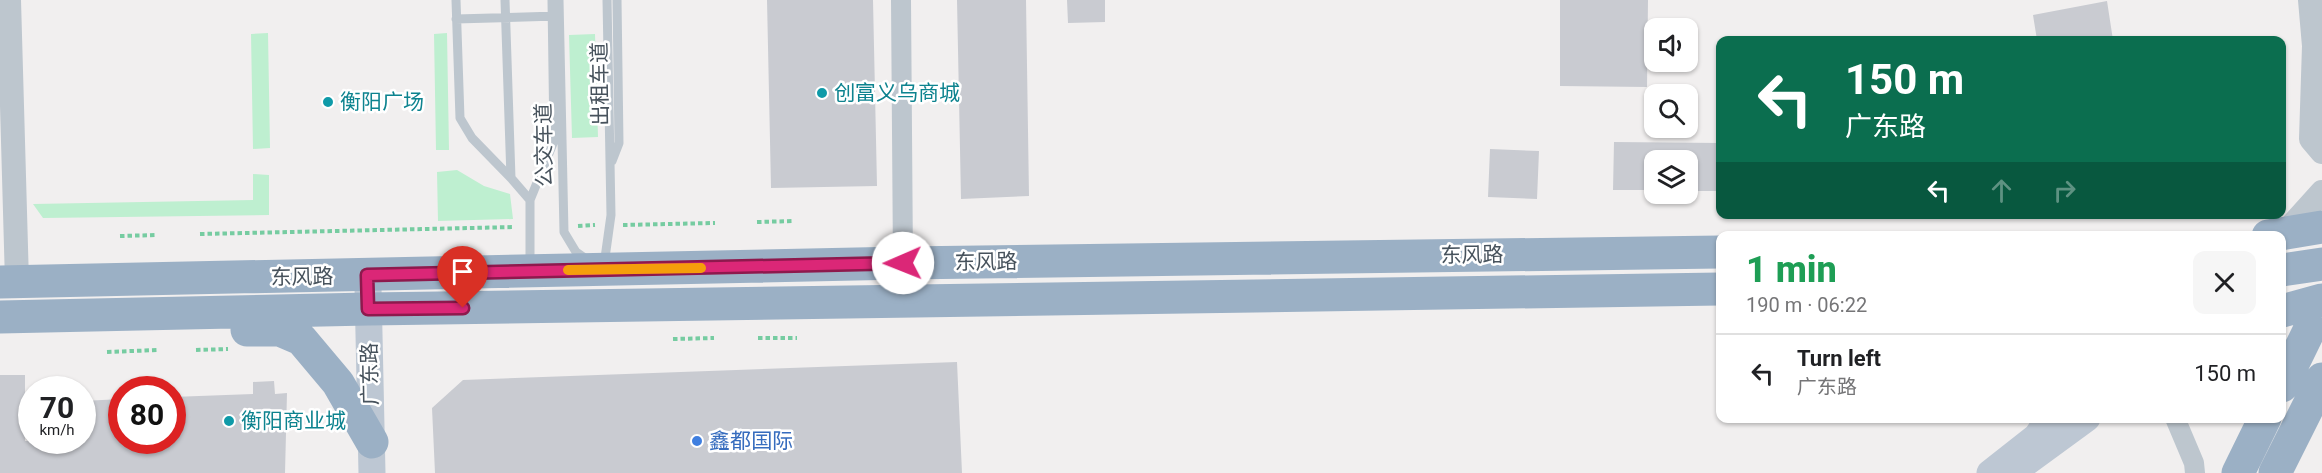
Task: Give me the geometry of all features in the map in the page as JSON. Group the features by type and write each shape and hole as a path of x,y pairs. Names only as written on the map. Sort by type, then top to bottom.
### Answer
{"highway":[{"path":"2286,233 2322,227"},
{"name":"东风路","path":"9,282 903,263 1716,252"},
{"path":"2286,269 2322,264"},
{"name":"东风路","path":"6,317 368,309 1716,289"},
{"path":"2286,310 2322,300"},
{"path":"2286,378 2322,304"},
{"path":"6,317 150,328 280,330 301,339 338,383 372,458"},
{"path":"2286,351 2322,340"},
{"path":"2275,473 2322,379"},
{"path":"2239,468 2262,423"}],"main road":[{"name":"广东路","path":"367,275 372,458"},
{"path":"1990,473 2037,436 2046,423"},
{"path":"2012,473 2080,423"}],"street":[{"path":"9,0 9,282"},
{"path":"901,0 903,263"},
{"path":"2310,0 2314,46 2311,139 2322,152"},
{"path":"2280,231 2322,192"},
{"path":"2177,423 2194,463 2195,473"}],"lane":[{"path":"456,0 460,118 472,138 530,200"},
{"path":"506,0 511,178"},
{"path":"530,270 530,200 554,141 555,16 552,0"},
{"name":"公交车道","path":"559,0 555,16 564,232 576,252 603,270"},
{"name":"出租车道","path":"603,270 609,225 610,167 607,0"},
{"name":"出租车道","path":"610,167 619,143 617,0"},
{"path":"456,19 555,16"}],"path":[{"path":"757,222 794,220"},
{"path":"564,226 715,223"},
{"path":"200,234 530,227"},
{"path":"120,236 157,235"},
{"path":"674,339 714,338"},
{"path":"758,338 797,338"},
{"path":"196,350 234,349"},
{"path":"107,352 158,350"}],"green space":[{"path":"268,33 270,148 253,149 251,34"},
{"path":"447,33 449,150 436,150 434,34"},
{"path":"595,34 598,137 572,138 569,35"},
{"path":"457,170 484,186 510,194 513,219 438,221 437,172"},
{"path":"253,174 269,175 269,215 43,218 33,204 253,200"}],"building":[{"name":"创富义乌商城","path":"767,0 873,0 877,186 771,188"},
{"path":"957,0 1026,0 1029,196 961,199"},
{"path":"1067,0 1105,0 1105,22 1068,23"},
{"path":"1560,0 1648,0 1648,18 1644,18 1644,72 1647,72 1647,84 1644,84 1644,87 1560,86"},
{"path":"2107,1 2112,36 2036,36 2033,15"},
{"path":"1614,142 1716,143 1716,191 1698,191 1698,150 1644,150 1644,190 1613,190"},
{"path":"1490,149 1539,151 1537,199 1488,197"},
{"name":"鑫都国际","path":"957,362 962,473 435,473 432,408 463,380"},
{"name":"衡阳商业城","path":"0,375 25,375 18,376 18,454 96,454 96,400 108,400 108,454 186,454 186,396 253,394 253,382 274,381 275,394 287,393 285,473 0,473"}],"slow traffic":[{"path":"568,270 701,268"}],"place":[{"name":"创富义乌商城","path":"822,93"},
{"name":"衡阳广场","path":"328,102"},
{"name":"衡阳商业城","path":"229,421"},
{"name":"鑫都国际","path":"697,441"}],"route":[{"path":"463,308 368,309 367,275 903,263"}]}
